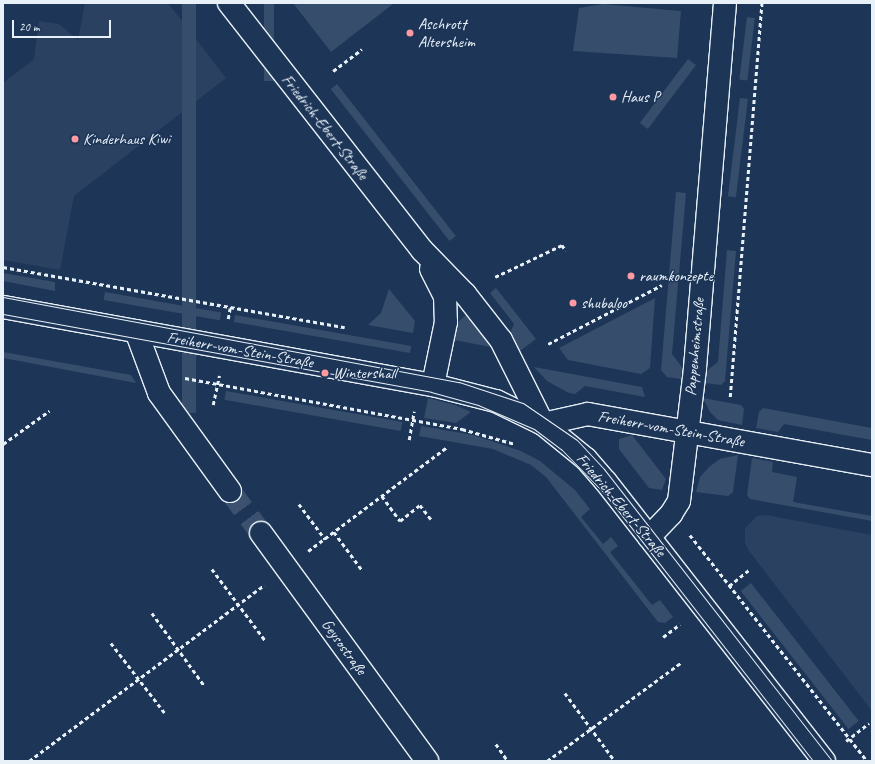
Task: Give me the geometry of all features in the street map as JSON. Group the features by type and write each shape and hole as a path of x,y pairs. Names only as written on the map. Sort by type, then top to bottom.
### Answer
{"street":[{"name":"Friedrich-Ebert-Straße","path":"229,3 422,250 465,294 501,340 543,424 586,459 649,537 824,761"},
{"name":"Pappenheimstraße","path":"649,537 671,514 678,501 687,432 726,3"},
{"name":"Friedrich-Ebert-Straße","path":"422,250 445,296 446,322 433,385"},
{"name":"Freiherr-vom-Stein-Straße","path":"3,307 433,385 496,402 543,424 588,414 872,465"},
{"path":"136,330 159,393 230,491"},
{"name":"Geysostraße","path":"261,533 427,761"}],"path":[{"path":"730,397 762,3"},
{"path":"333,70 362,49"},
{"path":"495,277 562,245 566,251"},
{"path":"3,267 345,327"},
{"path":"548,344 662,285"},
{"path":"151,372 486,434 521,446"},
{"path":"213,405 219,373"},
{"path":"409,440 414,408"},
{"path":"3,444 49,411"},
{"path":"302,556 447,447"},
{"path":"382,496 400,521 420,505 431,519"},
{"path":"300,504 325,539"},
{"path":"671,514 730,586 867,761"},
{"path":"334,532 362,570"},
{"path":"212,569 265,640"},
{"path":"726,588 749,570"},
{"path":"29,761 266,584"},
{"path":"152,613 204,684"},
{"path":"112,643 165,714"},
{"path":"547,761 682,662"},
{"path":"565,694 615,761"},
{"path":"846,741 869,723"},
{"path":"496,744 508,761"}],"shaded area":[{"name":"Kinderhaus Kiwi","path":"85,3 168,3 226,78 74,196 60,270 3,260 3,83 34,59 39,21 59,24 78,40"},
{"path":"182,3 196,3 196,413 182,413"},
{"path":"264,3 274,3 274,81 264,81"},
{"path":"293,3 392,3 393,4 331,52"},
{"path":"603,4 681,11 677,58 573,51 579,8"},
{"path":"747,17 755,18 747,81 739,80"},
{"path":"688,59 696,65 648,129 640,123"},
{"path":"337,84 456,236 450,241 331,89"},
{"path":"740,98 748,99 736,197 728,196"},
{"path":"676,192 686,193 672,354 682,367 681,379 667,377 661,370"},
{"path":"727,250 736,251 725,381 721,385 705,383 706,371 718,362"},
{"path":"3,273 55,282 55,291 3,281"},
{"path":"496,288 536,339 520,351 509,336 514,324 490,293"},
{"path":"389,289 415,321 413,333 368,325 381,313"},
{"path":"105,292 221,312 220,320 104,300"},
{"path":"655,298 650,368 641,374 568,360 559,348"},
{"path":"235,315 411,346 410,353 234,322"},
{"path":"466,315 470,316 496,348 454,340 457,323"},
{"path":"3,352 131,375 136,383 3,358"},
{"path":"534,367 642,387 645,397 585,386 575,394 569,393 547,381"},
{"path":"226,391 402,422 401,431 224,400"},
{"path":"428,398 455,405 471,412 456,423 424,418"},
{"path":"703,398 741,405 744,409 742,425 718,420 710,412"},
{"path":"763,408 872,428 872,440 784,424 778,432 756,428 759,412"},
{"path":"421,426 473,435 521,451 540,461 575,490 590,509 581,517 603,544 611,537 618,546 610,552 652,605 660,600 673,617 665,623 658,622 546,477 531,465 493,449 419,436"},
{"path":"632,435 666,479 662,490 649,488 619,449 619,439"},
{"path":"738,455 733,492 728,496 696,492 700,477 709,467 720,459"},
{"path":"752,458 773,462 772,472 797,477 793,502 872,516 872,521 750,499 747,495"},
{"path":"766,515 872,535 872,711 749,551 745,543 745,528 757,516"},
{"path":"751,583 859,721 848,729 741,591"}],"tunnel":[{"path":"230,491 261,533"}],"tram line":[{"path":"3,297 459,382 523,403 577,440 604,469 832,761"},
{"path":"3,314 431,392 478,405 534,429 561,449 606,495 813,761"}],"place":[{"name":"Aschrott Altersheim","path":"410,33"},
{"name":"Haus P","path":"613,97"},
{"name":"Kinderhaus Kiwi","path":"75,139"},
{"name":"raumkonzepte","path":"631,276"},
{"name":"shubaloo","path":"573,303"},
{"name":"Wintershall","path":"325,373"}]}
